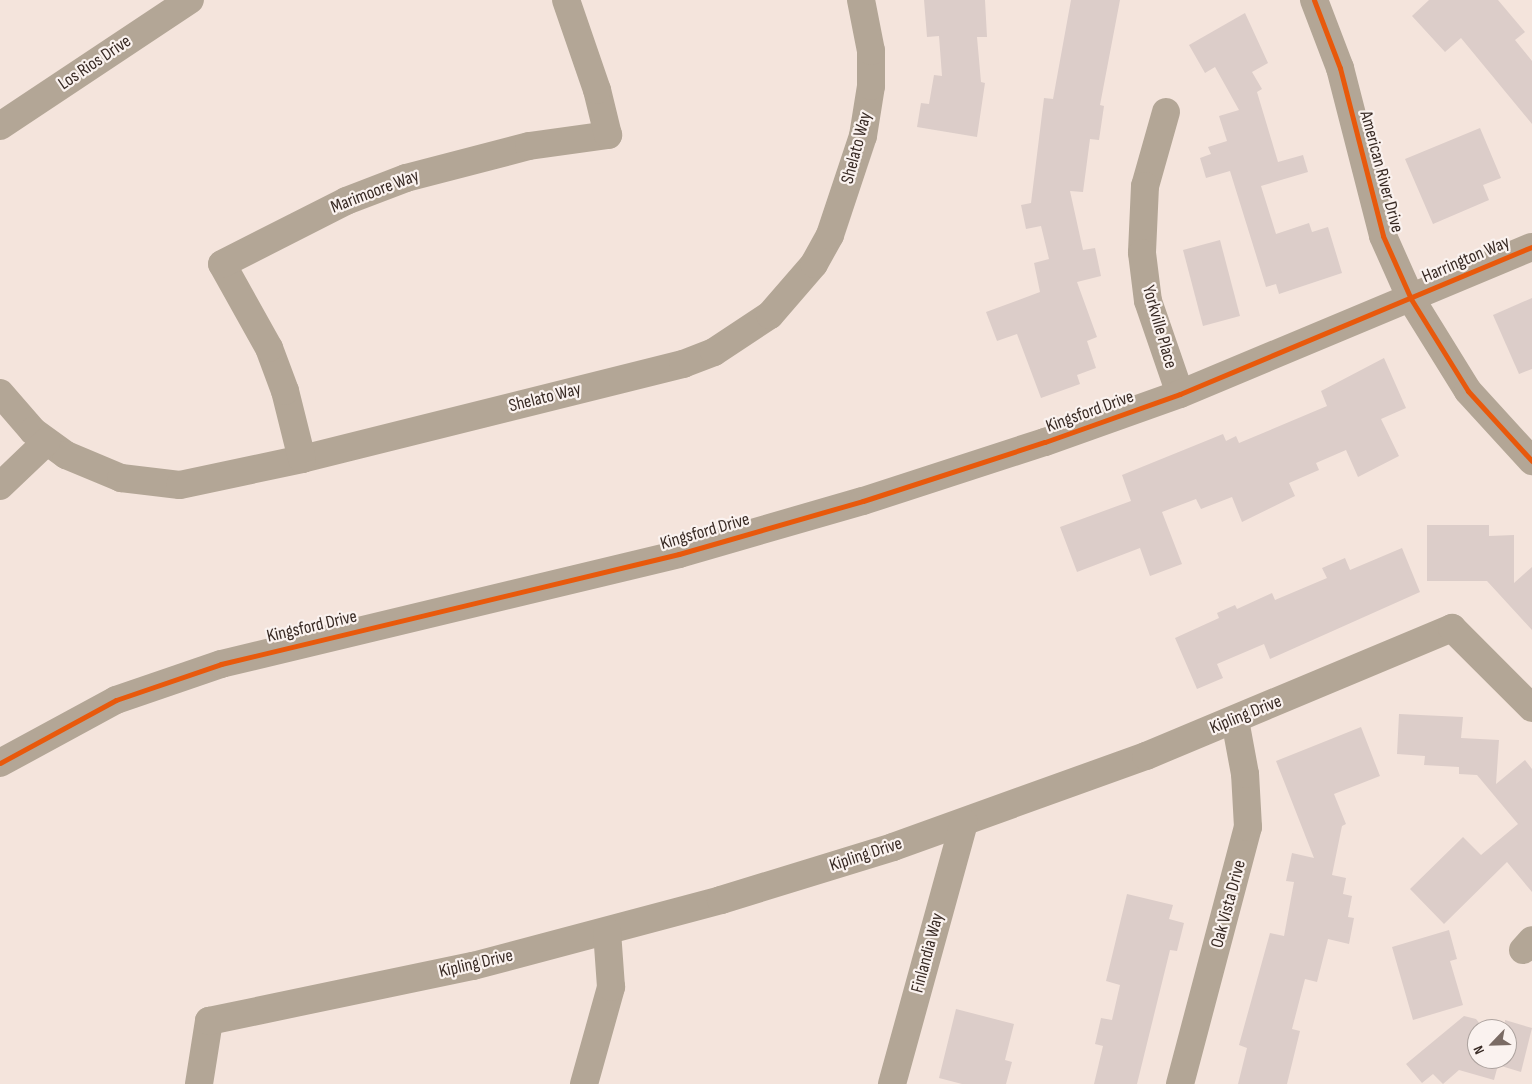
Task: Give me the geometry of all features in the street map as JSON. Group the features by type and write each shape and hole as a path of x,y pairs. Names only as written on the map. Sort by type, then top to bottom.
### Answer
{"street":[{"name":"Los Rios Drive","path":"0,126 190,0"},
{"name":"Marimoore Way","path":"302,459 285,391 269,348 222,264 329,208 406,178 529,146 608,135 597,90 566,0"},
{"name":"Shelato Way","path":"0,393 46,442 92,468 150,483 209,482 683,364 736,339 770,315 814,264 830,235 863,136 872,86 871,51 860,0"},
{"name":"American River Drive","path":"1314,0 1340,68 1383,236 1411,299 1468,391 1532,461"},
{"name":"Yorkville Place","path":"1166,112 1145,186 1142,252 1150,309 1180,394"},
{"name":"Harrington Way","path":"1411,299 1532,246"},
{"name":"Kingsford Drive","path":"0,763 116,700 188,674 302,642 679,554 955,473 1180,394 1411,299"},
{"path":"0,486 46,442"},
{"name":"Kipling Drive","path":"199,1084 210,1021 473,966 721,900 964,823 1235,720 1452,628 1532,708"},
{"name":"Oak Vista Drive","path":"1180,1084 1248,827 1245,774 1235,720"},
{"name":"Finlandia Way","path":"892,1084 964,823"},
{"path":"584,1084 611,987 607,931"}],"building":[{"path":"924,0 985,0 987,37 977,37 981,82 985,83 977,137 917,127 921,103 929,104 934,75 942,76 939,36 927,37"},
{"path":"1071,0 1120,0 1100,105 1104,106 1099,140 1090,139 1083,192 1070,191 1083,250 1095,248 1101,276 1077,282 1097,337 1087,341 1096,368 1077,375 1080,384 1041,398 1017,334 997,341 986,312 1040,292 1034,263 1049,259 1041,226 1026,229 1021,205 1031,203 1044,98 1053,99"},
{"path":"1429,0 1498,0 1525,32 1515,40 1532,61 1532,124 1461,38 1445,52 1412,16"},
{"path":"1245,13 1268,63 1252,72 1262,89 1257,92 1278,162 1303,155 1308,172 1261,186 1276,234 1309,223 1312,232 1328,227 1342,273 1279,294 1276,284 1266,287 1230,171 1206,178 1200,158 1211,154 1208,147 1227,141 1219,116 1239,110 1215,67 1205,73 1189,45"},
{"path":"1480,128 1501,178 1483,185 1489,200 1433,224 1405,159"},
{"path":"1220,240 1240,316 1203,326 1183,250"},
{"path":"1532,298 1532,369 1519,374 1493,315"},
{"path":"1384,358 1406,408 1381,419 1399,456 1358,477 1346,450 1316,463 1319,470 1289,483 1295,496 1242,522 1232,497 1201,509 1196,499 1162,512 1182,564 1150,576 1140,548 1077,572 1060,527 1131,501 1122,475 1223,434 1226,441 1236,436 1239,443 1327,406 1321,391"},
{"path":"1427,525 1489,525 1489,536 1514,535 1514,583 1532,567 1532,630 1487,581 1427,581"},
{"path":"1402,548 1420,592 1270,659 1264,644 1217,664 1223,678 1197,689 1175,638 1219,618 1217,613 1235,605 1237,609 1272,593 1275,600 1327,578 1322,568 1345,558 1350,570"},
{"path":"1399,714 1463,717 1461,738 1499,740 1496,784 1525,760 1532,769 1532,892 1507,862 1444,924 1410,889 1463,837 1481,855 1518,824 1477,775 1459,774 1459,767 1424,765 1425,756 1397,754"},
{"path":"1361,727 1380,776 1334,794 1346,824 1342,826 1332,875 1346,878 1343,894 1352,896 1348,917 1354,918 1349,944 1328,939 1317,982 1305,979 1292,1029 1300,1031 1287,1084 1238,1084 1247,1048 1239,1045 1270,933 1284,936 1294,882 1286,881 1292,853 1314,858 1276,761"},
{"path":"1127,894 1173,905 1169,919 1184,923 1177,951 1170,950 1137,1084 1094,1084 1103,1046 1095,1044 1101,1018 1112,1020 1120,985 1106,981"},
{"path":"1449,930 1457,959 1450,961 1463,1005 1413,1020 1392,947"},
{"path":"956,1009 1014,1024 1005,1060 1012,1062 1006,1084 962,1084 939,1078"},
{"path":"1464,1016 1476,1019 1467,1019 1467,1069 1497,1069 1494,1080 1459,1070 1443,1084 1433,1074 1422,1083 1406,1064"},
{"path":"1517,1024 1532,1028 1521,1072 1511,1069 1517,1069"}],"cycle path":[{"path":"1314,0 1340,68 1383,236 1411,299 1468,391 1532,461"},
{"path":"0,763 116,700 221,664 679,554 863,501 1045,442 1180,394 1532,247"}]}
